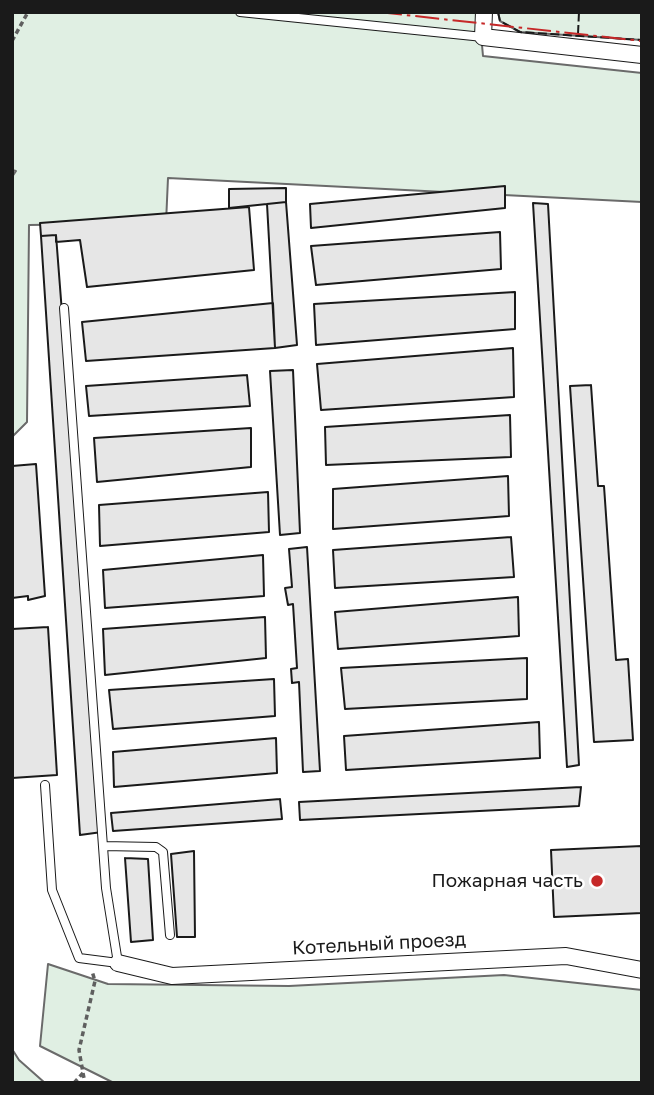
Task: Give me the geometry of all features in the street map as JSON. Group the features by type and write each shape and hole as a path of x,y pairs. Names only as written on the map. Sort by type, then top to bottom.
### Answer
{"street":[{"path":"484,12 484,37 642,55"},
{"name":"Котельный проезд","path":"118,963 172,976 566,956 642,970"}],"lane":[{"path":"240,12 484,37"},
{"path":"45,785 52,890 79,958 118,963 103,846 64,309"},
{"path":"103,846 156,847 163,852 170,935"}],"path":[{"path":"12,41 28,12"},
{"path":"85,1083 79,1050 95,981 88,959"},
{"path":"74,1083 83,1073"}],"green space":[{"path":"12,12 479,12 483,56 642,73 642,202 168,178 166,223 29,225 27,422 12,437 12,177 16,171 12,170"},
{"path":"498,12 642,12 642,40 520,32 500,21"},
{"path":"48,964 108,984 289,986 504,975 642,990 642,1083 114,1083 40,1046"},
{"path":"12,1049 19,1060 45,1083 12,1083"}],"building":[{"path":"505,186 505,208 311,228 310,204"},
{"path":"286,188 286,202 229,208 229,189"},
{"path":"286,202 297,345 275,348 267,204"},
{"path":"533,203 548,204 579,765 567,767"},
{"path":"249,207 254,270 87,287 80,240 56,242 56,235 41,236 40,223"},
{"path":"500,232 501,269 316,285 311,246"},
{"path":"56,235 102,832 80,835 41,236"},
{"path":"515,292 515,329 316,345 314,304"},
{"path":"273,303 275,348 86,361 82,322"},
{"path":"513,348 514,397 321,410 317,364"},
{"path":"293,370 300,533 280,535 270,371"},
{"path":"247,375 250,406 89,416 86,386"},
{"path":"591,385 598,486 604,486 616,660 628,659 633,740 594,742 570,386"},
{"path":"510,415 511,457 326,465 325,427"},
{"path":"251,428 251,467 97,482 94,438"},
{"path":"36,464 45,596 28,600 28,596 12,598 12,466"},
{"path":"508,476 509,516 333,529 333,489"},
{"path":"268,492 269,532 100,546 99,505"},
{"path":"511,537 514,577 335,588 333,550"},
{"path":"307,547 320,771 303,772 299,682 292,683 291,669 297,668 293,604 288,605 285,588 292,587 289,549"},
{"path":"263,555 264,596 105,608 103,570"},
{"path":"518,597 519,636 338,649 335,612"},
{"path":"265,617 266,658 105,675 103,629"},
{"path":"48,627 57,775 12,778 12,629"},
{"path":"527,658 527,699 345,709 341,668"},
{"path":"274,679 275,716 113,729 109,690"},
{"path":"539,722 540,758 346,770 344,736"},
{"path":"276,738 277,773 114,787 113,752"},
{"path":"581,787 579,806 300,820 299,802"},
{"path":"280,799 282,819 113,831 111,813"},
{"name":"Пожарная часть","path":"642,846 642,913 554,917 551,850"},
{"path":"194,851 195,937 177,937 171,854"},
{"path":"125,858 148,859 153,940 131,942"}],"fence":[{"path":"498,12 500,21 520,32 642,40"},
{"path":"578,34 579,12"}],"power":[{"path":"378,12 642,41"}],"place":[{"name":"Пожарная часть","path":"597,881"}]}
